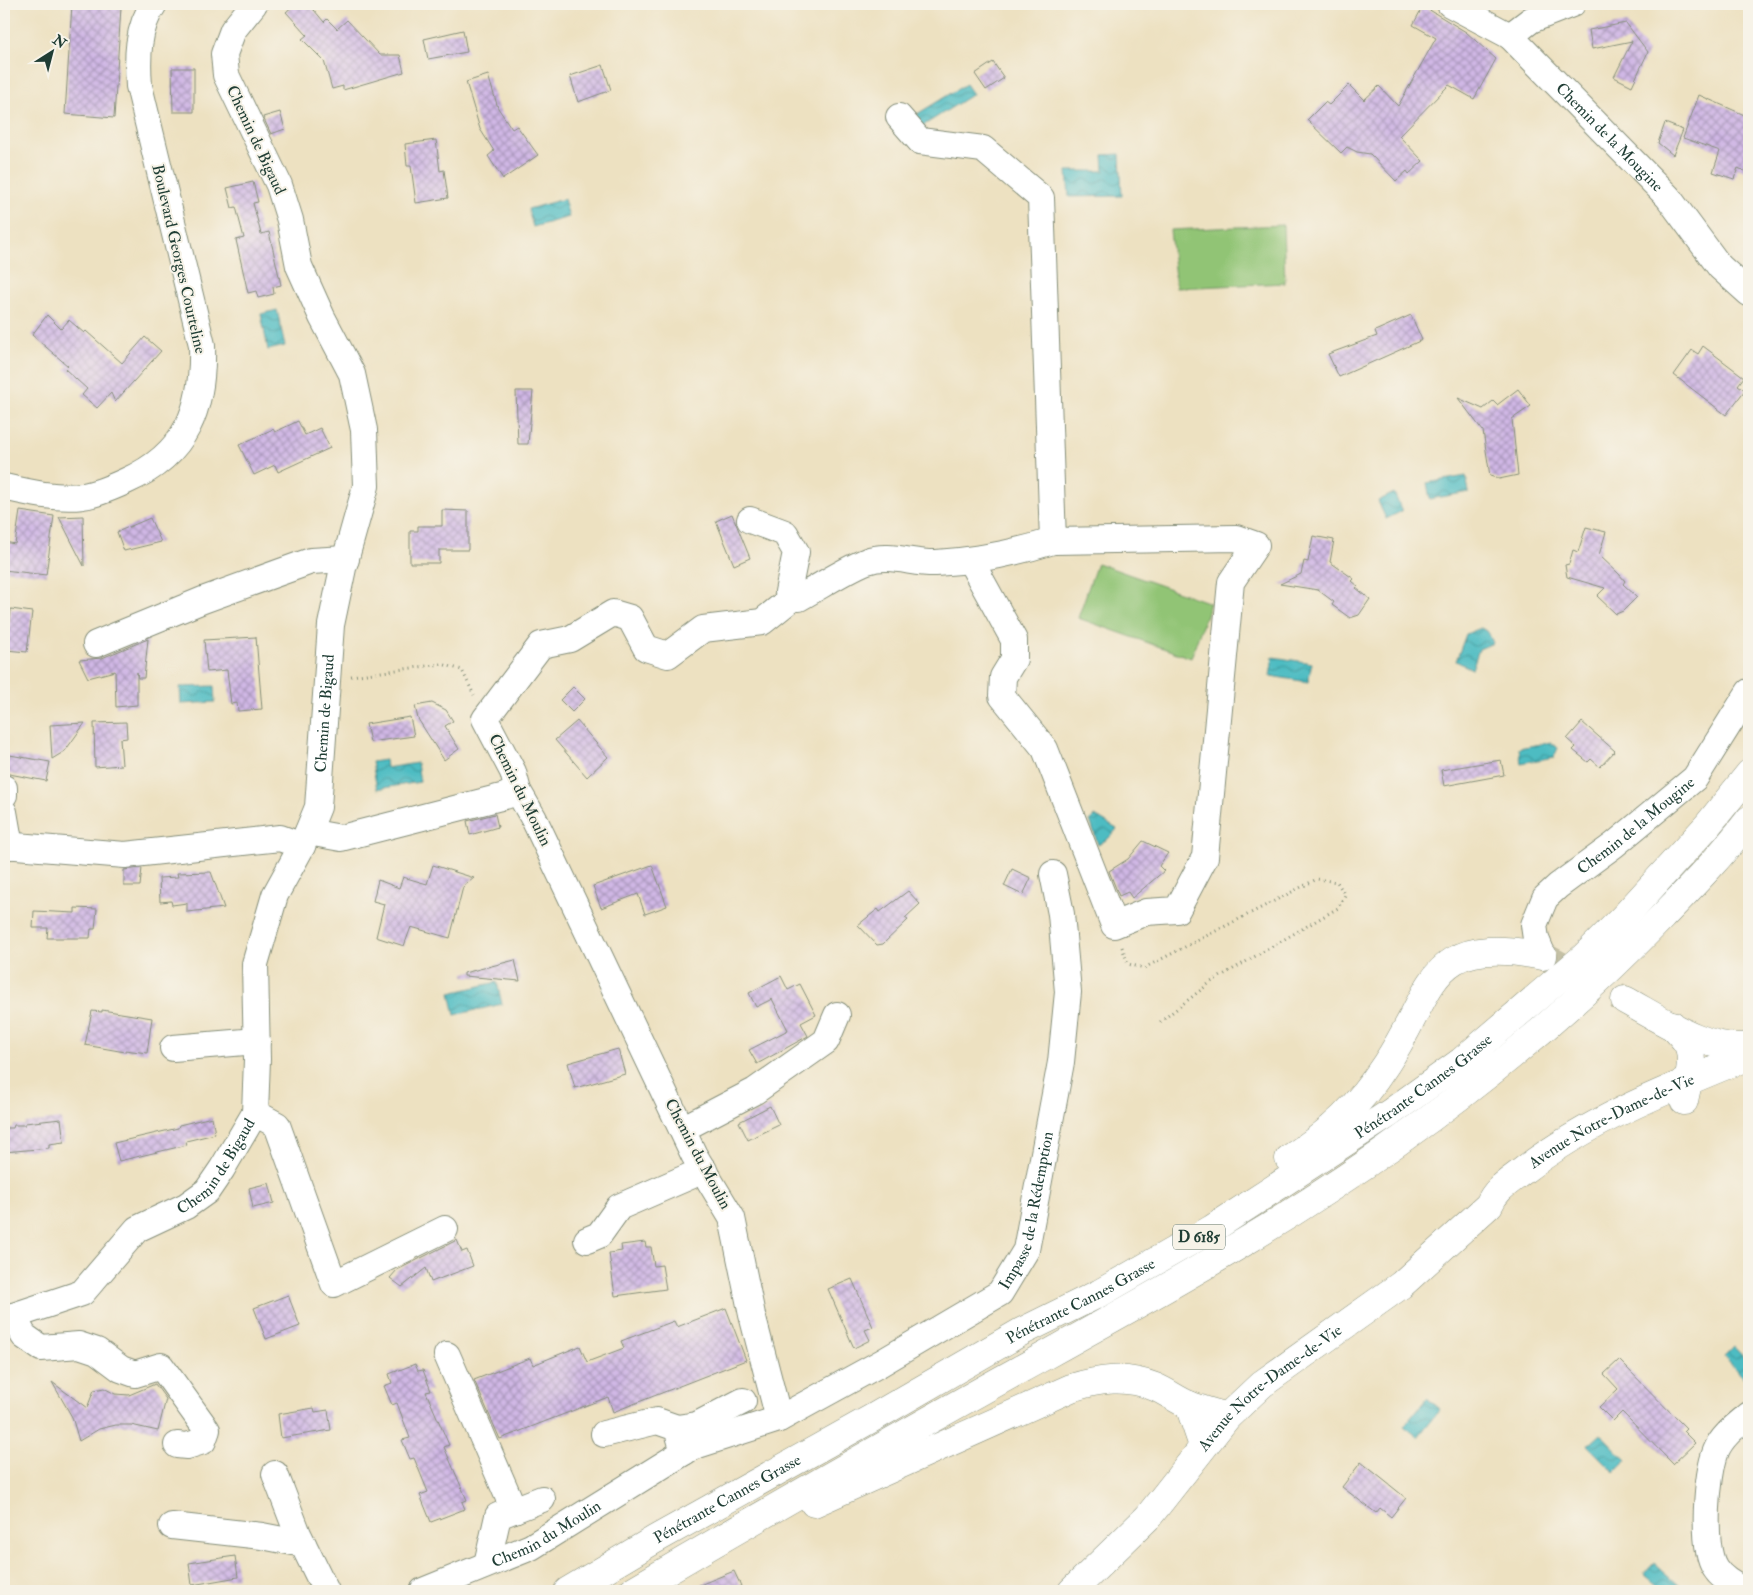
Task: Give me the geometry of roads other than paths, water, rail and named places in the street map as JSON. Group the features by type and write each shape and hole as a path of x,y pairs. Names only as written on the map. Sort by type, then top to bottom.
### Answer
{"main road":[{"name":"Pénétrante Cannes Grasse","path":"568,1591 654,1540 876,1416 1021,1332 1100,1293 1212,1229 1305,1170 1462,1061 1584,957 1707,826 1749,774"},
{"name":"Pénétrante Cannes Grasse","path":"632,1591 812,1486 1236,1247 1360,1168 1423,1124 1495,1069 1564,1012 1620,961 1746,824"},
{"path":"1021,1332 1307,1147 1347,1115 1387,1062 1430,984 1445,966 1463,956 1484,950 1512,950 1543,956"},
{"path":"1625,1000 1672,1025 1720,1046 1749,1046"},
{"path":"1672,1025 1688,1044 1691,1062 1686,1091"},
{"name":"Avenue Notre-Dame-de-Vie","path":"1072,1591 1148,1517 1226,1417 1262,1384 1400,1285 1488,1205 1501,1202 1556,1156 1590,1137 1686,1091 1749,1056"},
{"name":"Avenue Notre-Dame-de-Vie","path":"1686,1091 1749,1074"},
{"path":"680,1563 1071,1388 1094,1381 1115,1378 1134,1380 1154,1386 1189,1405 1226,1417"},
{"path":"1189,1405 1204,1446"}],"street":[{"name":"Chemin de Bigaud","path":"8,1317 82,1293 137,1229 186,1206 207,1191 255,1113 257,1042 255,964 275,895 305,839 318,807 331,625 346,559 366,486 364,430 352,374 322,317 299,266 290,220 279,185 226,75 224,54 233,30 254,4"},
{"name":"Chemin de la Mougine","path":"1450,4 1510,36 1668,197 1720,267 1749,293"},
{"path":"1510,36 1532,20 1572,4"},
{"name":"Boulevard Georges Courteline","path":"4,487 54,496 84,496 121,483 160,462 176,445 190,425 198,403 203,373 202,345 139,86 137,52 150,5"},
{"path":"899,117 920,141 983,150 1041,198 1053,541"},
{"path":"750,520 785,533 796,552 788,592 792,598 799,598 868,561 884,558 933,563 970,560 1030,548 1053,541 1236,538 1256,546 1231,582 1205,858 1176,910 1146,912 1114,925 1045,748 1002,696 1002,676 1014,659 1014,640 970,560"},
{"path":"96,644 203,600 310,561 346,559"},
{"name":"Chemin du Moulin","path":"423,1591 531,1547 680,1440 692,1447 779,1419 752,1315 732,1218 682,1129 534,819 518,791 513,772 485,718 541,645 570,639 613,613 630,618 646,648 668,654 704,630 762,622 792,598"},
{"name":"Chemin de la Mougine","path":"1543,956 1534,925 1545,898 1558,886 1614,845 1695,778 1749,692"},
{"path":"4,788 4,795"},
{"path":"4,812 7,845 125,855 280,838 341,838 518,791"},
{"name":"Impasse de la Rédemption","path":"779,1419 881,1363 1000,1293 1026,1250 1061,1062 1068,992 1061,914 1053,874"},
{"path":"682,1129 754,1091 826,1041 837,1016"},
{"path":"173,1048 257,1042"},
{"path":"255,1113 277,1125 334,1284 445,1229"},
{"path":"587,1240 600,1235 619,1207 704,1170"},
{"path":"8,1317 24,1336 41,1348 79,1345 97,1351 121,1369 135,1374 161,1366 207,1430 203,1441 187,1446 178,1445"},
{"path":"447,1355 514,1510"},
{"path":"604,1434 657,1421 680,1440 697,1425 743,1401"},
{"path":"1745,1591 1732,1584 1715,1568 1707,1543 1706,1509 1716,1451 1728,1433 1749,1415"},
{"path":"275,1474 303,1544 326,1591"},
{"path":"487,1564 498,1516 542,1499"},
{"path":"172,1526 262,1536 303,1544"}],"water":[{"path":"966,84 973,94 921,127 914,116"},
{"path":"1120,154 1122,196 1069,197 1067,171 1104,171 1103,155"},
{"path":"564,199 569,217 533,227 528,209"},
{"path":"277,310 285,346 268,350 261,314"},
{"path":"1466,476 1469,492 1430,499 1427,483"},
{"path":"1394,493 1402,511 1386,519 1378,501"},
{"path":"1481,628 1488,632 1493,643 1479,649 1472,669 1456,661 1466,634"},
{"path":"1273,657 1312,663 1308,682 1270,676"},
{"path":"214,686 215,702 181,704 180,687"},
{"path":"1551,742 1558,748 1554,757 1521,763 1519,748"},
{"path":"385,760 386,768 417,763 420,782 377,789 372,762"},
{"path":"1095,816 1117,829 1109,838 1098,845 1090,820"},
{"path":"497,982 502,1004 455,1015 450,993"},
{"path":"1734,1347 1749,1363 1749,1375 1745,1379 1724,1357"},
{"path":"1427,1398 1440,1409 1418,1437 1404,1426"},
{"path":"1601,1434 1626,1460 1614,1472 1588,1446"},
{"path":"1654,1563 1681,1587 1677,1591 1664,1591 1644,1574"}],"tunnel":[{"path":"1543,956 1625,1000"}]}
